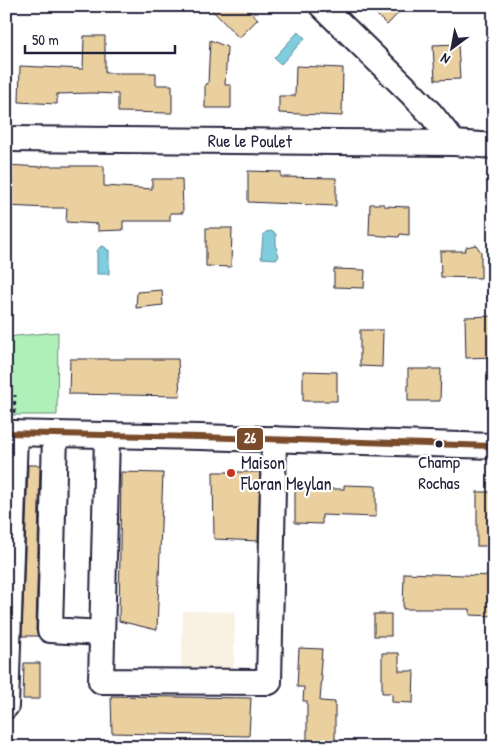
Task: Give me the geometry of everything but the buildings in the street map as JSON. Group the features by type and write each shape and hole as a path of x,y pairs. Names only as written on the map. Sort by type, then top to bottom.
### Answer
{"street":[{"path":"322,6 412,94 454,143"},
{"name":"Rue le Poulet","path":"6,139 454,143 494,146"},
{"path":"6,706 12,426 55,434 494,446"},
{"path":"55,434 50,630 102,633"},
{"path":"107,436 101,681 269,682 274,439"}],"path":[{"path":"12,426 15,395"}],"shaded area":[{"path":"183,611 235,612 234,672 181,670"}],"green space":[{"path":"58,332 57,415 6,415 6,337"}],"water":[{"path":"298,32 305,38 281,64 274,58"},
{"path":"271,231 276,234 276,247 279,256 277,259 261,258 263,236 266,232"},
{"path":"103,246 109,250 109,274 97,274 97,251"}],"transit line":[{"name":"26","path":"6,433 494,446"}],"place":[{"name":"Champ Rochas","path":"439,444"},
{"name":"Maison Floran Meylan","path":"231,473"}]}
